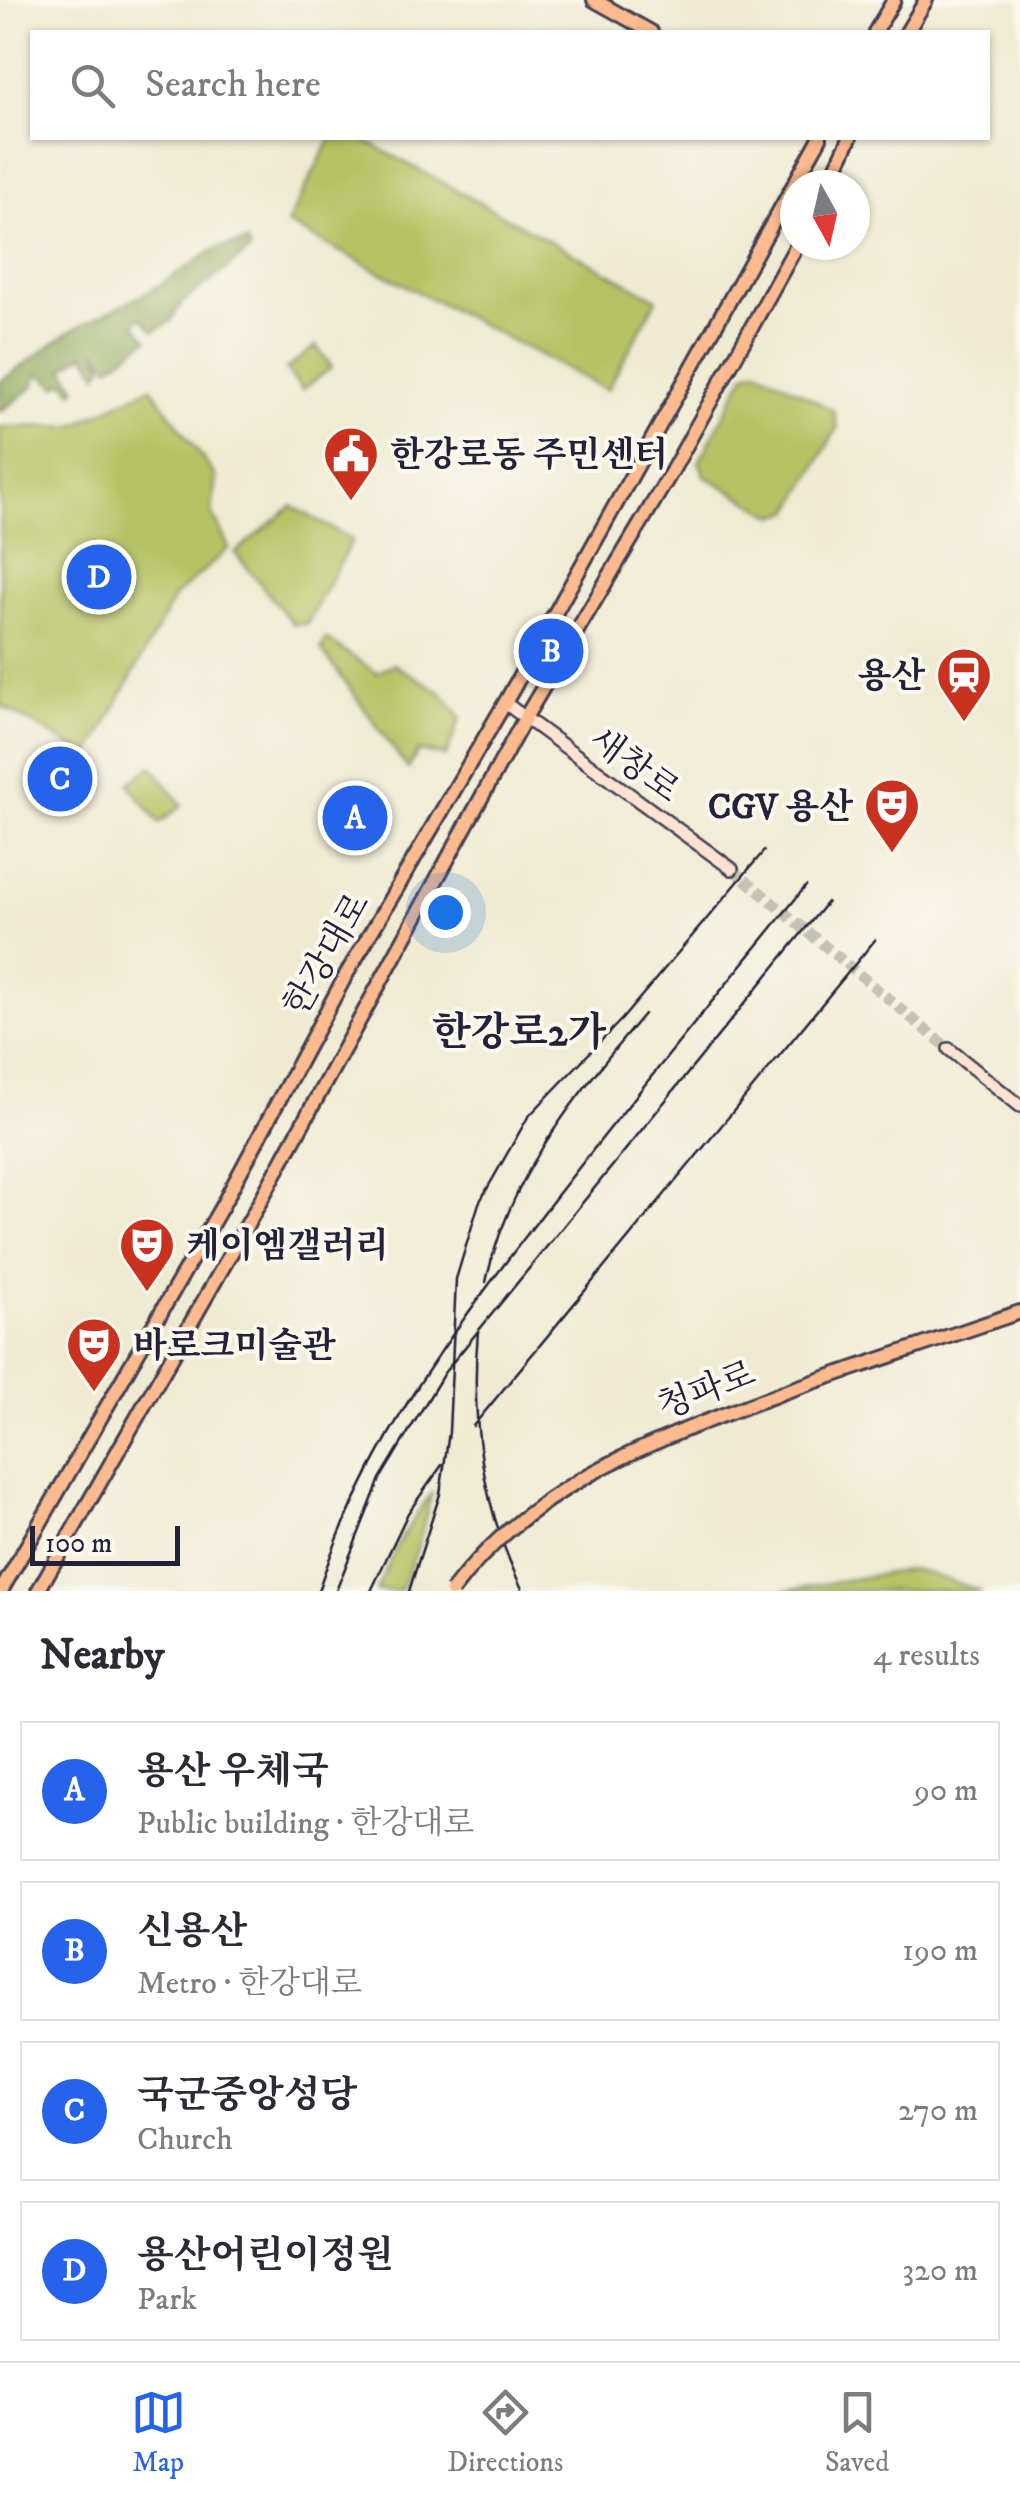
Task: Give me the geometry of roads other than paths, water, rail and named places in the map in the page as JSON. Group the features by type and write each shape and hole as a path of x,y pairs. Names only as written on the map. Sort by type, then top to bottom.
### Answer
{"main road":[{"path":"594,0 648,30"},
{"path":"876,30 894,0"},
{"path":"908,30 926,0"},
{"name":"한강대로","path":"1,1591 222,1206 346,975 505,703 819,140"},
{"path":"834,170 845,140"},
{"name":"한강대로","path":"38,1591 251,1218 525,718 672,471 790,260"},
{"name":"새창로","path":"505,703 732,870"},
{"path":"949,1049 1020,1106"},
{"name":"청파로","path":"452,1591 508,1530 566,1486 643,1445 784,1392 1020,1312"}],"tunnel":[{"path":"732,869 949,1049"}],"railway":[{"path":"409,1591 440,1494 449,1432 456,1279 479,1203 528,1117 622,1019 764,851"},
{"path":"318,1591 359,1491 437,1357 566,1185 806,886"},
{"path":"336,1591 380,1479 444,1373 827,902"},
{"path":"473,1426 875,940"},
{"path":"486,1282 497,1243 528,1172 570,1107 644,1014"},
{"path":"478,1331 476,1398 482,1464 498,1529 523,1591"},
{"path":"371,1591 408,1513 442,1465"}],"place":[{"name":"한강로동 주민센터","path":"351,503"},
{"name":"용산어린이정원","path":"99,577"},
{"name":"신용산","path":"551,651"},
{"name":"용산","path":"964,724"},
{"name":"국군중앙성당","path":"60,779"},
{"name":"용산 우체국","path":"355,818"},
{"name":"CGV 용산","path":"892,855"},
{"name":"케이엠갤러리","path":"147,1294"},
{"name":"바로크미술관","path":"94,1394"}],"district":[{"name":"한강로2가","path":"519,1031"}]}
